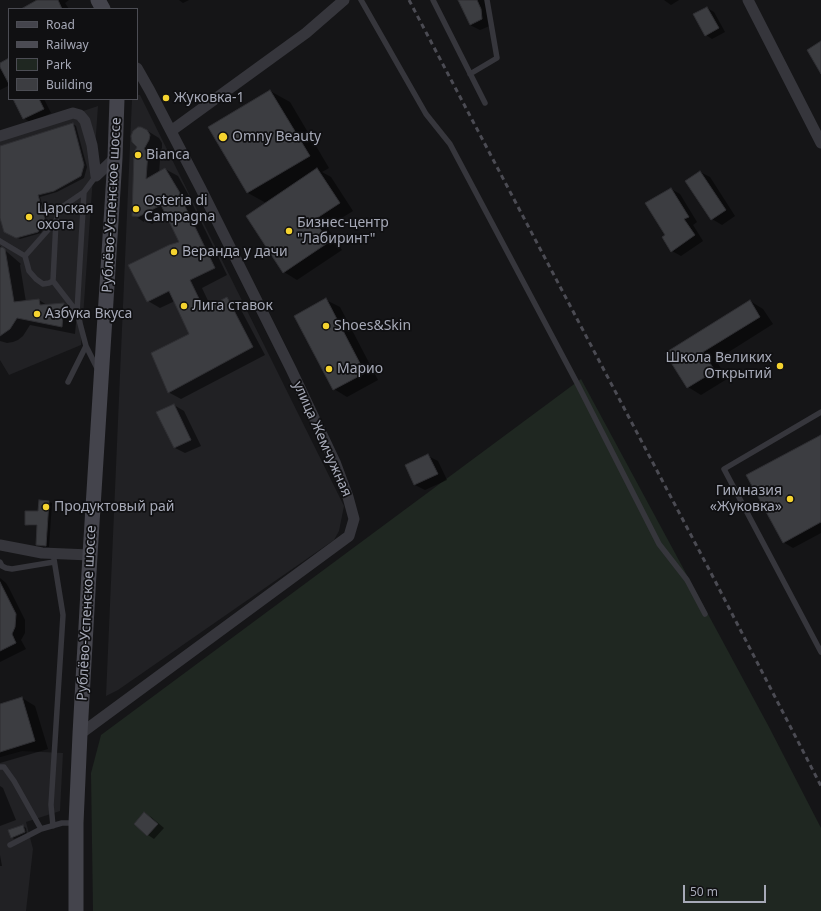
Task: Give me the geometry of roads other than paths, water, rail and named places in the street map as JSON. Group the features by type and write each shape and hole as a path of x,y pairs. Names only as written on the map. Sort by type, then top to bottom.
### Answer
{"main road":[{"name":"Рублёво-Успенское шоссе","path":"76,911 76,823 80,734 115,158 117,100"}],"street":[{"path":"171,131 306,34 344,0"},
{"path":"748,0 821,143"},
{"name":"улица Жемчужная","path":"80,734 349,536 354,519 348,497 335,462 308,404 171,131 138,70"},
{"path":"0,136 73,113 80,115 84,121 92,145 96,176"},
{"path":"96,176 115,158"},
{"path":"0,545 42,553 54,558 90,555"}],"lane":[{"path":"361,0 426,114 450,144 577,383 659,544 687,580 705,614"},
{"path":"433,0 485,103"},
{"path":"470,74 497,58 487,0"},
{"path":"77,312 53,281 56,221 58,212 62,207 84,192 96,176"},
{"path":"84,192 77,312 86,346 101,375"},
{"path":"24,256 56,221"},
{"path":"0,241 24,256 29,271 36,280 43,284 53,281"},
{"path":"68,382 86,346"},
{"path":"821,412 724,469 821,652"},
{"path":"0,562 2,566 12,569 54,558 63,615 51,805 53,826"},
{"path":"0,768 4,767 14,781 41,829"},
{"path":"10,845 41,829 62,823 76,823"}],"railway":[{"path":"409,0 712,575 821,786"}],"place":[{"name":"Жуковка-1","path":"166,98"},
{"name":"Omny Beauty","path":"223,137"},
{"name":"Bianca","path":"138,155"},
{"name":"Osteria di Campagna","path":"136,209"},
{"name":"Царская охота","path":"29,217"},
{"name":"Бизнес-центр \"Лабиринт\"","path":"289,231"},
{"name":"Веранда у дачи","path":"174,252"},
{"name":"Лига ставок","path":"184,306"},
{"name":"Азбука Вкуса","path":"37,314"},
{"name":"Shoes&Skin","path":"326,326"},
{"name":"Школа Великих Открытий","path":"780,366"},
{"name":"Марио","path":"329,369"},
{"name":"Гимназия «Жуковка»","path":"790,499"},
{"name":"Продуктовый рай","path":"46,507"}]}
